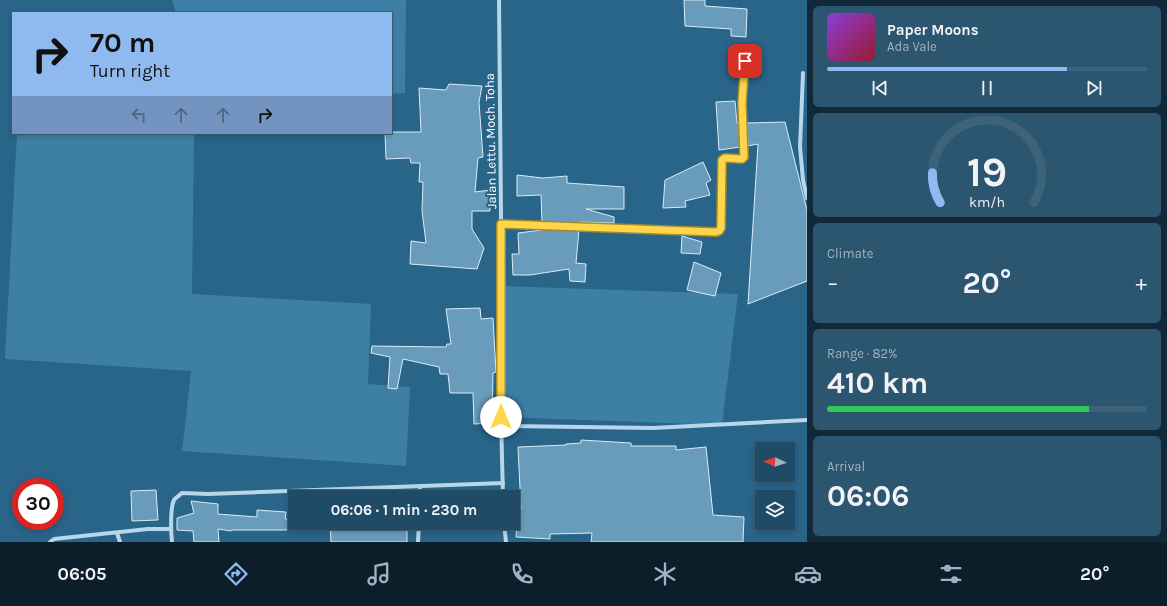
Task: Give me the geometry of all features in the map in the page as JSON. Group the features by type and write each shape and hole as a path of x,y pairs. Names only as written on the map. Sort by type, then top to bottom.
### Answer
{"street":[{"name":"Jalan Lettu. Moch. Toha","path":"499,0 501,426 503,490"},
{"path":"501,224 719,231 721,228 722,160 725,158 742,159 744,157 742,103 746,50"},
{"path":"803,73 800,147 803,180 807,198"},
{"path":"501,426 653,428 807,420"},
{"path":"172,542 172,508 174,499 182,493 208,494 503,482"},
{"path":"50,542 54,540 148,529 171,529"},
{"path":"418,542 419,530"},
{"path":"505,530 506,542"},
{"path":"117,533 120,542"}],"shaded area":[{"path":"172,0 406,0 405,93 392,94 392,12 176,12"},
{"path":"17,134 194,134 192,294 371,304 368,384 410,387 406,466 182,451 191,371 5,359"},
{"path":"501,286 738,294 722,425 501,417"}],"building":[{"path":"684,0 705,0 705,6 747,9 746,37 731,36 731,29 685,26"},
{"path":"449,84 482,86 479,102 483,157 478,158 475,192 490,190 490,211 472,211 472,229 484,248 477,269 410,264 411,241 426,243 422,211 423,182 419,182 420,163 411,163 410,158 386,159 385,134 392,134 392,132 421,132 419,88 446,90"},
{"path":"735,101 737,123 740,123 741,147 719,150 716,102"},
{"path":"785,122 807,210 807,281 748,304 758,144 748,146 747,123"},
{"path":"703,162 711,180 706,183 710,195 685,201 686,207 663,208 665,180"},
{"path":"517,175 543,178 567,176 567,183 624,187 624,209 586,209 614,217 614,223 542,222 541,195 517,196"},
{"path":"542,229 579,230 576,263 586,264 585,282 570,281 569,269 530,275 513,275 512,254 519,254 518,233"},
{"path":"682,236 702,242 700,254 681,253"},
{"path":"694,262 721,273 715,296 687,290"},
{"path":"480,308 481,319 493,318 496,372 493,373 492,423 474,424 473,393 450,393 448,374 440,374 439,367 403,359 397,389 388,388 390,357 371,353 372,346 446,347 447,344 451,344 446,309"},
{"path":"581,440 631,443 631,446 676,446 676,450 706,447 713,515 744,517 743,542 591,542 592,533 550,534 550,539 516,537 516,530 520,530 521,509 518,447 581,443"},
{"path":"156,490 158,520 132,521 131,491"},
{"path":"191,501 218,504 218,514 257,517 257,510 286,512 285,519 288,519 288,530 231,531 218,529 219,542 194,542 193,531 177,530 177,518 194,513"},
{"path":"330,530 407,530 407,542 331,542"}],"route":[{"path":"501,417 501,224 719,231 721,228 722,160 725,158 742,159 744,157 742,103 745,61"}]}
